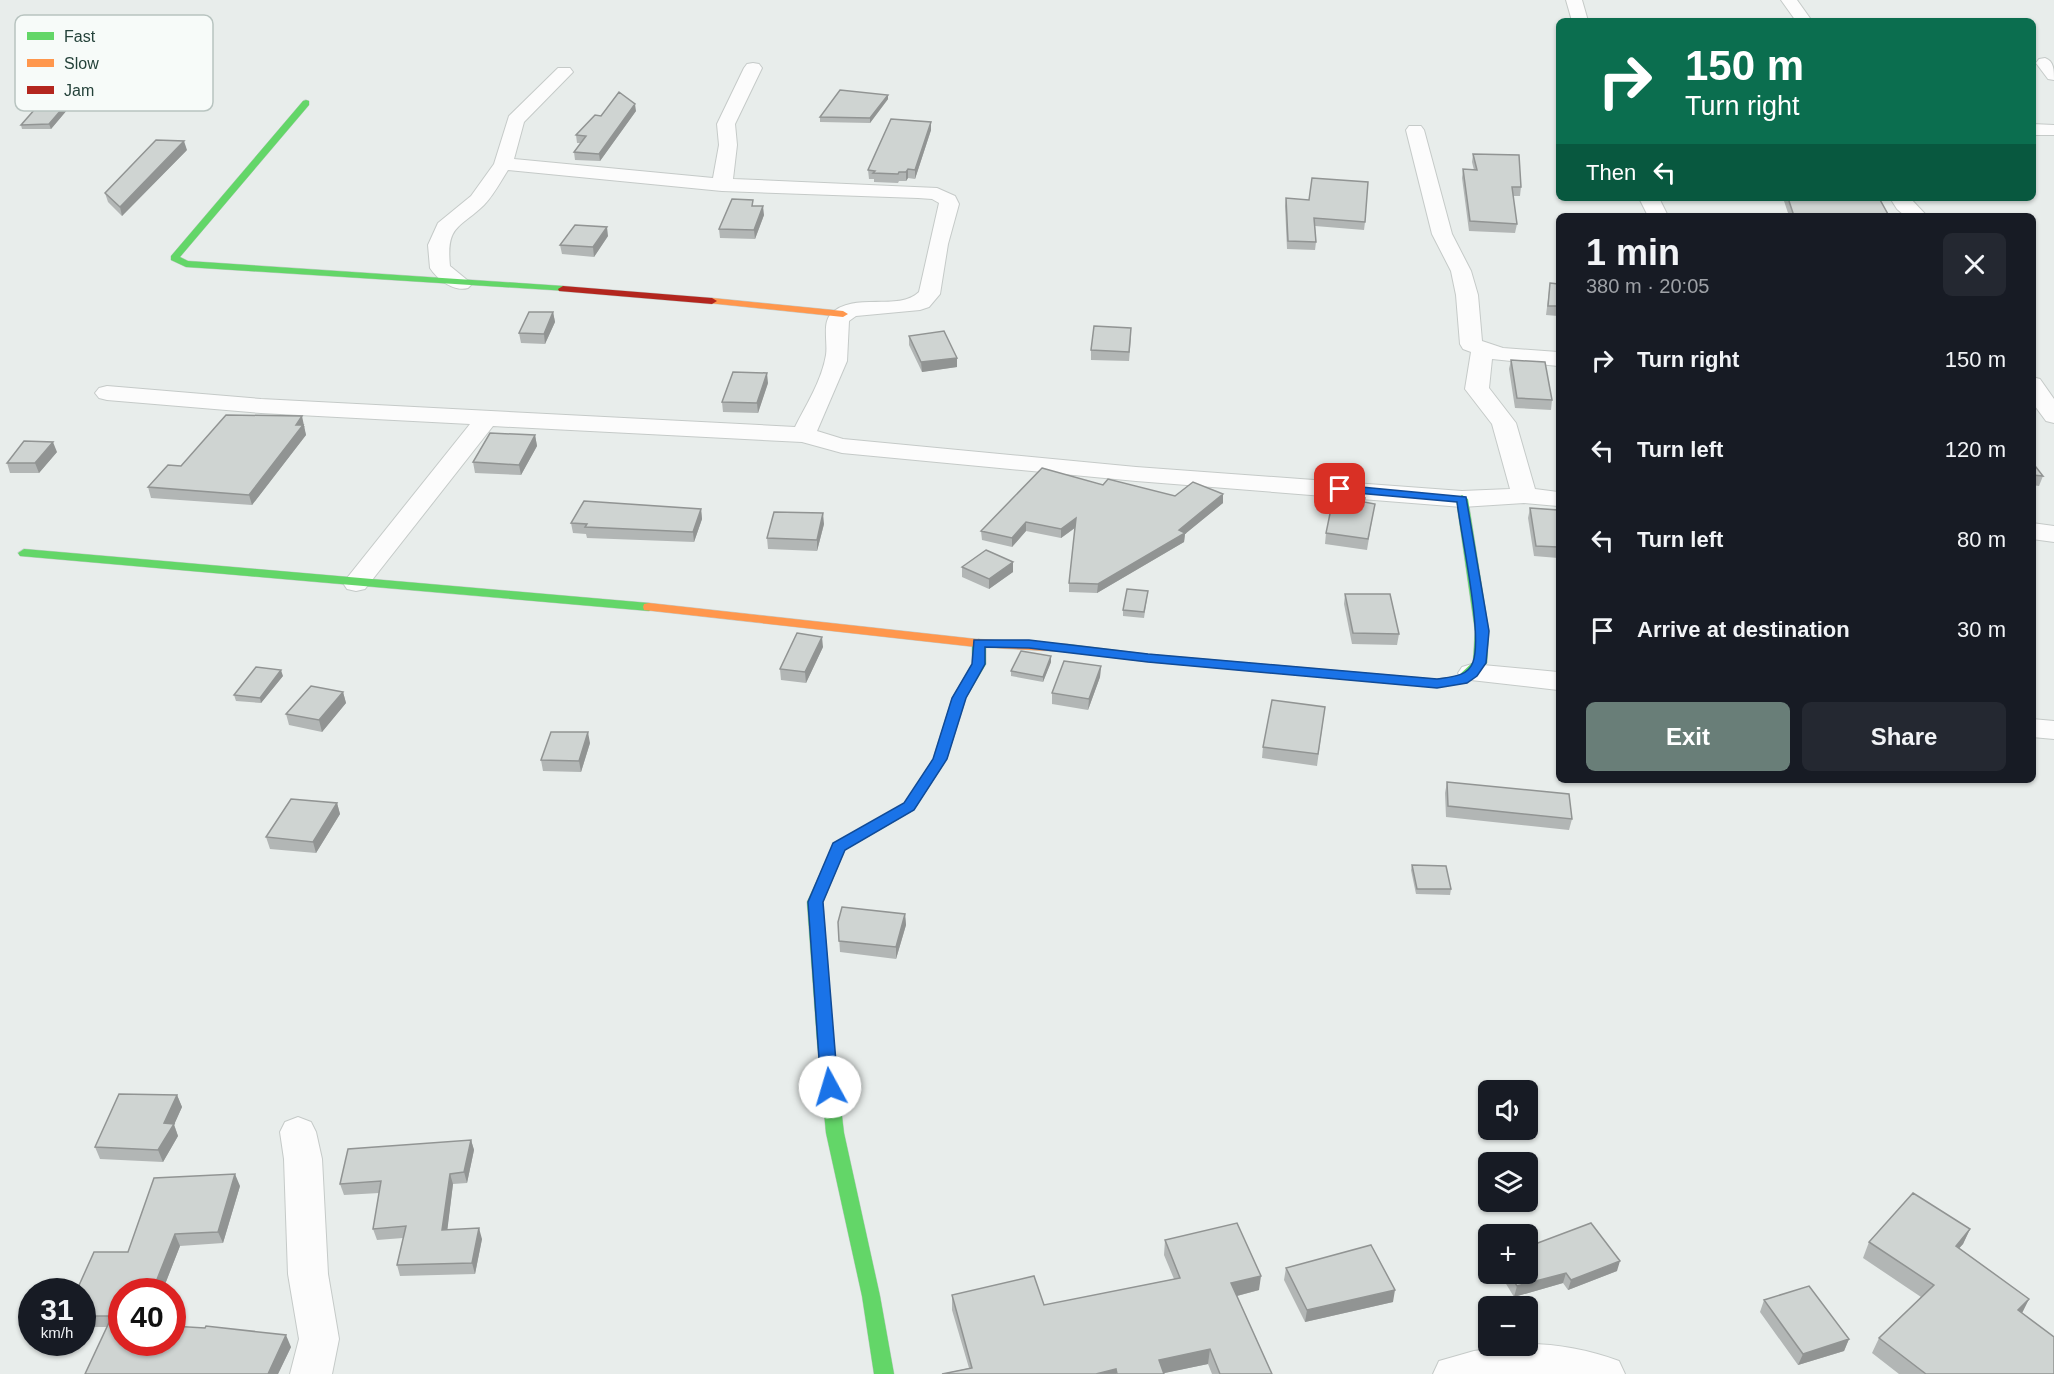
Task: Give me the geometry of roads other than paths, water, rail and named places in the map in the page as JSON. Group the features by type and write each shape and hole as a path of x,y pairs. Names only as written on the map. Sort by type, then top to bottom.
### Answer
{"street":[{"path":"1574,0 1579,18"},
{"path":"1789,0 1802,18"},
{"path":"722,185 728,145 726,124 753,68"},
{"path":"461,284 440,268 438,245 448,224 478,200 503,164 515,120 564,72"},
{"path":"306,103 174,258 186,264 461,284 656,295 843,314 851,310 912,305 921,302 929,294 938,244 949,204 948,200 937,194 918,192 722,185 503,164"},
{"path":"2036,129 2054,130"},
{"path":"1415,130 1442,234 1461,271 1467,296 1471,344 1482,350 1504,355 1556,359"},
{"path":"1902,201 1913,213"},
{"path":"803,435 835,363 839,344 837,324 843,314"},
{"path":"1482,350 1478,388 1504,423 1524,496"},
{"path":"2036,390 2054,416"},
{"path":"107,393 261,406 803,435 842,446 1136,474 1462,499 1524,496 1556,499"},
{"path":"356,583 477,433 486,417"},
{"path":"24,554 773,618 979,643 1029,644 1148,658 1437,684 1462,680 1480,663 1482,631 1462,499"},
{"path":"2036,532 2054,534"},
{"path":"884,1374 871,1296 835,1133 825,1041 815,902 839,846 909,807 940,759 959,698 978,664 979,643"},
{"path":"1472,673 1556,681"},
{"path":"2036,728 2054,730"},
{"path":"298,1132 303,1159 308,1274 319,1339 311,1374"},
{"path":"1454,1374 1521,1361 1578,1365 1604,1374"}]}
